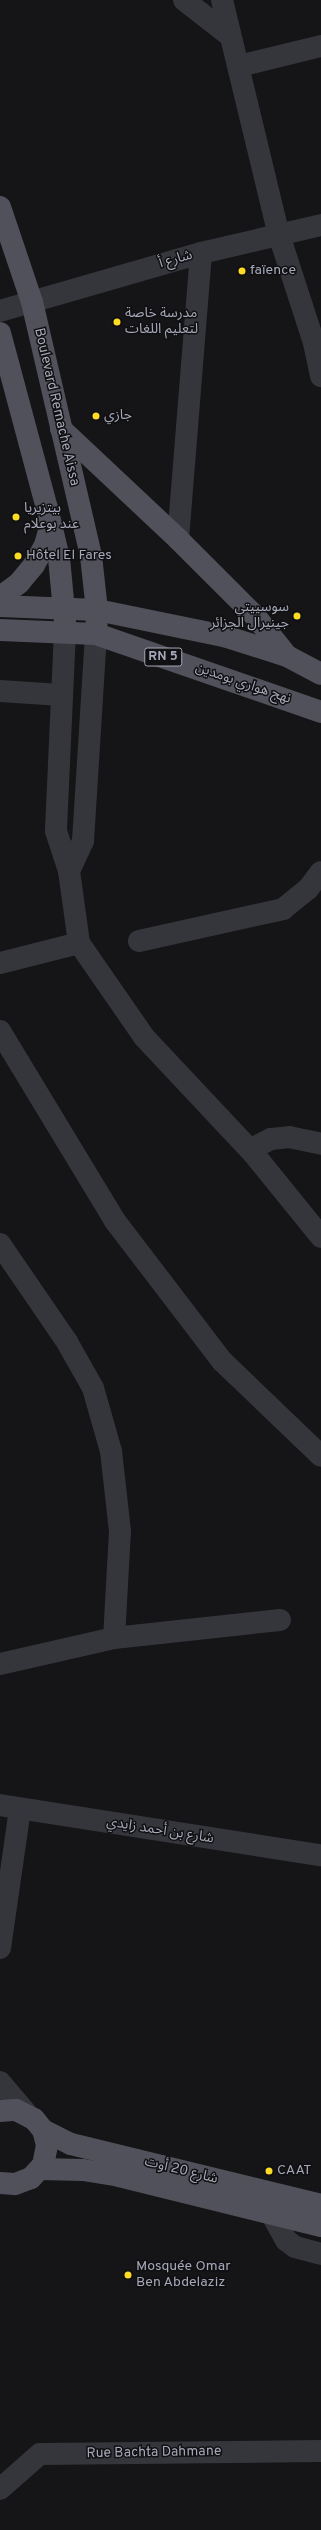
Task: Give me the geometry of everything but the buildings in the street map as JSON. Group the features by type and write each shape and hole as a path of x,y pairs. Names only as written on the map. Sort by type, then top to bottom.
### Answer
{"main road":[{"name":"Boulevard Remache Aissa","path":"0,207 32,302 91,556 98,610 96,634"},
{"path":"0,333 51,524 66,608 65,632"},
{"path":"61,429 178,539 255,616 287,656"},
{"path":"0,596 19,583 34,565 45,545 51,524"},
{"name":"RN 5","path":"0,606 98,610 224,636 287,656 321,674"},
{"name":"نهج هواري بومدين","path":"0,630 96,634 321,712"},
{"name":"شارع 20 أوت","path":"0,2111 16,2110 70,2144 321,2205"},
{"path":"0,2199 10,2183 40,2169 47,2150 36,2122"},
{"name":"شارع 20 أوت","path":"40,2169 83,2170 119,2176 321,2226"}],"street":[{"path":"184,0 229,35"},
{"path":"222,0 229,35 239,66 279,235 314,343 321,376"},
{"path":"239,66 321,46"},
{"name":"شارع أ","path":"0,311 201,253 321,224"},
{"path":"178,539 201,253"},
{"path":"65,632 56,831 69,871 79,943 144,1037 253,1154 321,1236"},
{"path":"69,871 83,841 96,634"},
{"path":"0,691 62,694"},
{"path":"139,940 283,909 308,889 321,872"},
{"path":"0,963 79,943"},
{"path":"0,1031 115,1221 222,1361 321,1456"},
{"path":"253,1154 260,1146 271,1139 289,1137 321,1144"},
{"path":"0,1244 67,1342 93,1388 111,1451 120,1531 114,1638"},
{"path":"0,1664 51,1651 114,1638 280,1620"},
{"path":"0,1948 10,1807"},
{"name":"شارع بن أحمد زايدي","path":"10,1807 321,1855"},
{"path":"0,2082 36,2122"},
{"path":"272,2215 286,2240 295,2247 321,2254"},
{"name":"Rue Bachta Dahmane","path":"0,2489 40,2454 321,2451"}],"place":[{"name":"faïence","path":"242,271"},
{"name":"مدرسة خاصة لتعليم اللغات","path":"117,322"},
{"name":"جازي","path":"96,416"},
{"name":"بيتزيريا عند بوعلام","path":"16,517"},
{"name":"Hôtel El Fares","path":"18,556"},
{"name":"سوسييتي جينيرال الجزائر","path":"297,616"},
{"name":"CAAT","path":"269,2171"},
{"name":"Mosquée Omar Ben Abdelaziz","path":"128,2275"}]}
